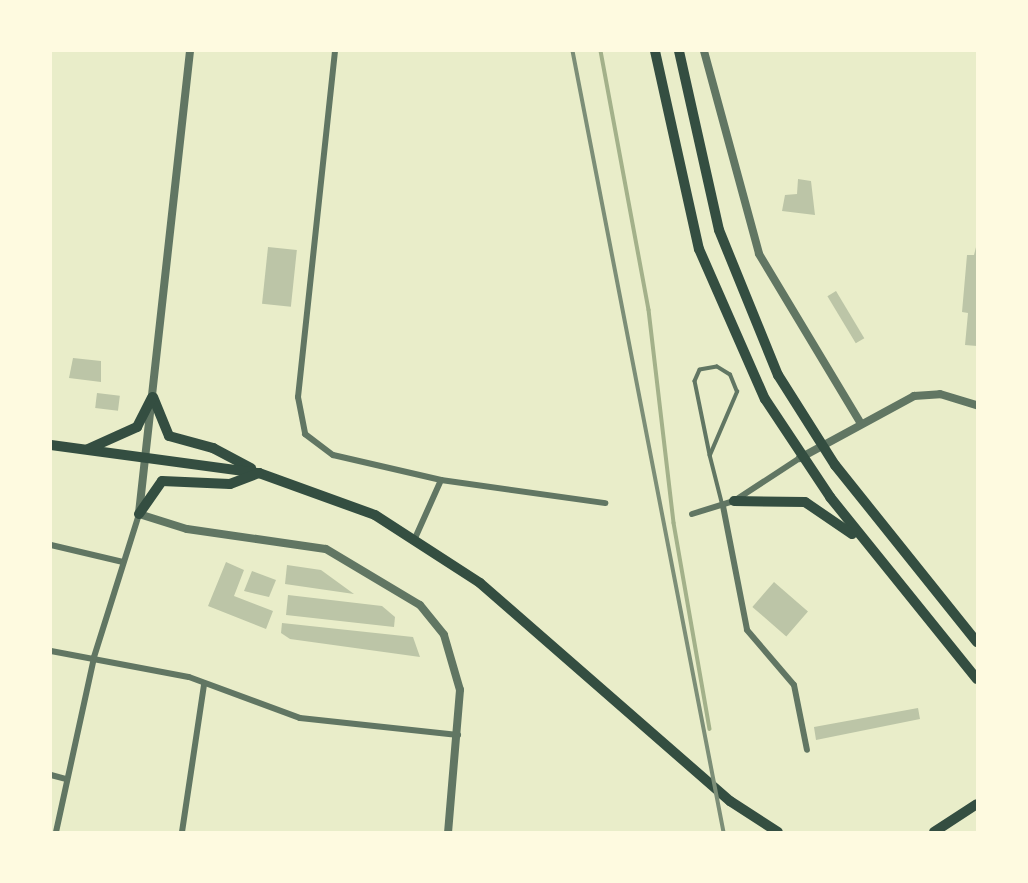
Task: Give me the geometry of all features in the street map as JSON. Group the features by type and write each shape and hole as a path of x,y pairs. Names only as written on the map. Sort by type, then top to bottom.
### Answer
{"main road":[{"path":"655,51 687,205 713,288 800,458 868,548 977,679"},
{"path":"679,51 700,161 733,274 778,375 821,446 977,642"},
{"path":"88,449 137,427 153,397"},
{"path":"153,397 169,436 214,448 259,473"},
{"path":"51,445 146,455 259,473 348,502 416,536 662,739 730,801 778,832"},
{"path":"139,514 162,481 230,484 259,473"},
{"path":"734,501 805,502 868,548"},
{"path":"934,832 976,805"}],"street":[{"path":"56,832 94,657 139,514 190,51"},
{"path":"335,51 298,397 304,434 333,455 441,480 605,503"},
{"path":"704,51 760,254 860,422"},
{"path":"692,514 734,501 860,422 927,394 977,405"},
{"path":"416,536 441,480"},
{"path":"723,506 747,630 794,685 807,750"},
{"path":"139,514 187,529 326,549 404,591 433,619 453,654 459,735 447,832"},
{"path":"51,545 123,562"},
{"path":"51,651 94,657 204,684 300,718 459,735"},
{"path":"182,832 204,684"},
{"path":"51,775 66,779"}],"lane":[{"path":"710,455 737,392 730,375 717,367 700,370 695,381 710,455 723,506"}],"building":[{"path":"798,179 811,181 815,215 782,211 785,195 797,194"},
{"path":"977,243 977,346 965,345 968,313 962,312 967,255 974,255"},
{"path":"268,247 297,250 291,307 262,304"},
{"path":"836,291 864,338 856,343 827,296"},
{"path":"73,358 101,361 101,382 69,378"},
{"path":"97,393 120,396 118,411 95,408"},
{"path":"226,562 244,570 234,596 273,611 266,629 208,606"},
{"path":"287,565 321,570 354,594 285,584"},
{"path":"252,571 276,580 269,597 244,591"},
{"path":"774,582 808,612 786,636 752,607"},
{"path":"288,595 382,606 395,617 394,627 286,615"},
{"path":"282,623 413,637 420,657 290,639 281,633"},
{"path":"918,708 920,719 816,740 814,727"}],"waterway":[{"path":"601,51 649,310 674,523 710,729"}],"railway":[{"path":"573,51 724,832"}]}
